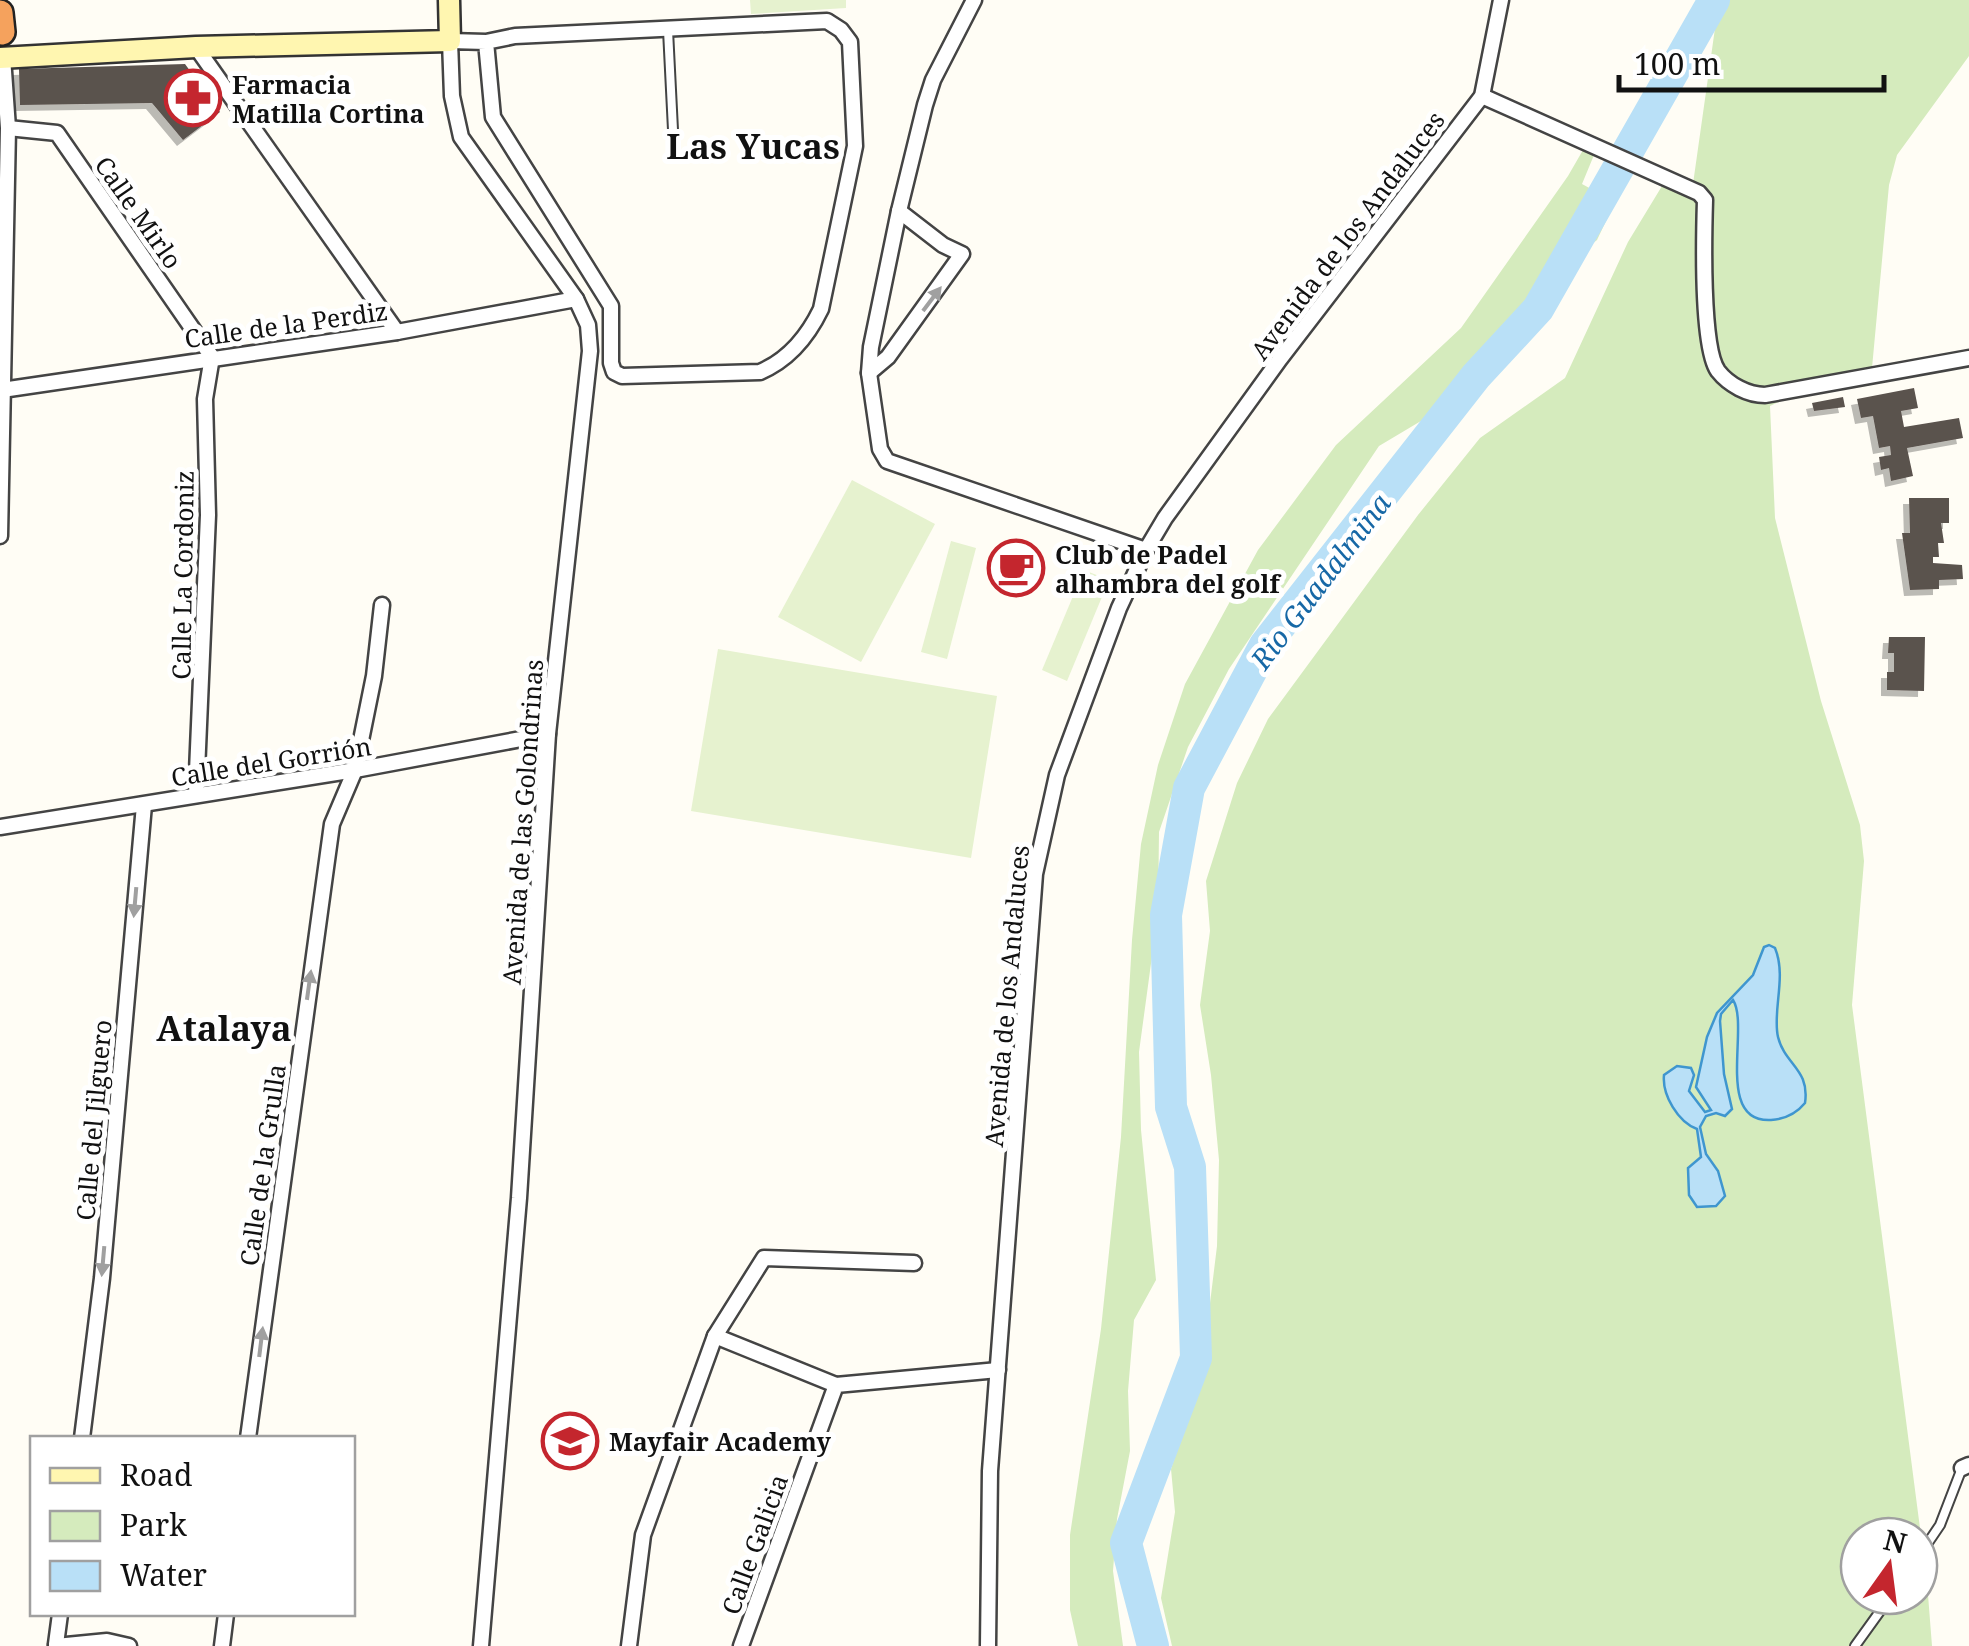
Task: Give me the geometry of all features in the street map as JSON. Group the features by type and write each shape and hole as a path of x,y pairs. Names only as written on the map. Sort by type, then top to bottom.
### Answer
{"street":[{"path":"449,0 450,41"},
{"path":"974,0 933,80 899,211 869,373 880,449 887,461 1146,550"},
{"name":"Avenida de los Andaluces","path":"988,1646 990,1470 1035,874 1056,775 1119,608 1146,550 1280,359 1482,96 1501,0"},
{"path":"0,536 8,128 1,28 196,47 486,42 515,36 827,21 850,42 856,146 821,309 811,331 776,365 760,372 622,376 614,372 611,306 492,117 486,42"},
{"name":"Avenida de las Golondrinas","path":"450,41 452,96 460,137 576,300 588,324 590,351 548,734 519,1198 481,1646"},
{"path":"196,47 397,332"},
{"path":"1482,96 1698,193 1705,200 1704,262 1710,345 1716,369 1739,388 1753,395 1765,395 1969,358"},
{"name":"Calle Mirlo","path":"8,128 57,132 212,357"},
{"path":"869,373 888,357 962,254 943,245 899,211"},
{"name":"Calle de la Perdiz","path":"2,390 397,332 576,300"},
{"name":"Calle La Cordoniz","path":"196,795 208,515 205,399 212,357"},
{"name":"Calle de la Grulla","path":"248,1436 332,824 356,770 374,676 382,605"},
{"name":"Calle del Gorrión","path":"0,828 356,770 548,734"},
{"name":"Calle del Jilguero","path":"82,1436 102,1278 144,805"},
{"path":"629,1646 643,1535 715,1336 764,1258 914,1263"},
{"path":"715,1336 836,1385 998,1370"},
{"name":"Calle Galicia","path":"741,1646 836,1385"},
{"path":"60,1616 56,1645 107,1641 130,1646"},
{"path":"222,1646 226,1616"}],"lane":[{"path":"668,30 672,130"},
{"path":"1939,1526 1966,1466"},
{"path":"1856,1646 1877,1616"}],"green space":[{"path":"750,0 846,0 846,8 751,14"},
{"path":"1719,0 1969,0 1969,56 1897,155 1889,185 1872,368 1841,373 1770,406 1775,518 1821,701 1860,825 1864,861 1852,1005 1918,1516 1839,1516 1839,1616 1930,1616 1932,1646 1172,1646 1161,1598 1175,1512 1171,1469 1193,1402 1217,1246 1219,1160 1200,1005 1210,931 1206,881 1237,783 1268,719 1418,515 1480,438 1565,378 1628,242 1662,186 1691,198"},
{"path":"1583,150 1594,155 1582,184 1615,202 1597,240 1537,289 1498,357 1473,390 1379,446 1229,669 1188,747 1159,832 1158,912 1139,1052 1141,1130 1156,1280 1134,1320 1128,1391 1130,1451 1117,1519 1113,1571 1123,1646 1078,1646 1070,1610 1070,1535 1101,1329 1121,1137 1141,844 1158,765 1185,684 1258,550 1336,445 1461,328"},
{"path":"852,480 935,524 861,662 778,617"},
{"path":"951,541 976,548 947,659 921,652"},
{"path":"1084,570 1109,580 1067,681 1042,670"},
{"path":"718,649 997,696 971,858 691,811"}],"water":[{"path":"1764,947 1775,948 1780,970 1778,1037 1804,1082 1805,1103 1790,1115 1771,1120 1754,1117 1743,1106 1738,1090 1738,1030 1733,1000 1720,1021 1724,1074 1732,1109 1725,1116 1706,1116 1700,1127 1706,1154 1718,1171 1725,1196 1716,1206 1697,1207 1689,1195 1688,1168 1701,1157 1697,1129 1673,1107 1664,1075 1677,1066 1691,1068 1694,1075 1689,1091 1705,1112 1711,1110 1696,1087 1707,1037 1717,1013 1753,975"}],"building":[{"path":"185,64 220,112 183,140 152,103 20,105 19,69"},
{"path":"1914,388 1918,408 1901,411 1904,427 1959,418 1963,438 1907,448 1913,476 1891,481 1889,468 1881,470 1879,457 1891,455 1890,446 1879,448 1873,416 1861,418 1857,399"},
{"path":"1843,397 1845,407 1814,411 1812,403"},
{"path":"1909,498 1949,498 1949,523 1941,523 1944,543 1938,543 1939,557 1933,557 1933,563 1962,565 1963,579 1939,580 1939,589 1910,590 1902,533 1910,533"},
{"path":"1889,637 1925,637 1924,691 1887,690 1887,672 1894,672 1894,653 1888,653"}],"waterway":[{"name":"Rio Guadalmina","path":"1153,1646 1126,1543 1196,1358 1190,1167 1171,1107 1166,915 1189,788 1265,645 1476,376 1538,309 1714,0"}],"place":[{"name":"Farmacia Matilla Cortina","path":"193,98"},
{"name":"Club de Padel alhambra del golf","path":"1016,568"},
{"name":"Mayfair Academy","path":"570,1441"}],"district":[{"name":"Las Yucas","path":"753,145"},
{"name":"Atalaya","path":"224,1027"}]}
